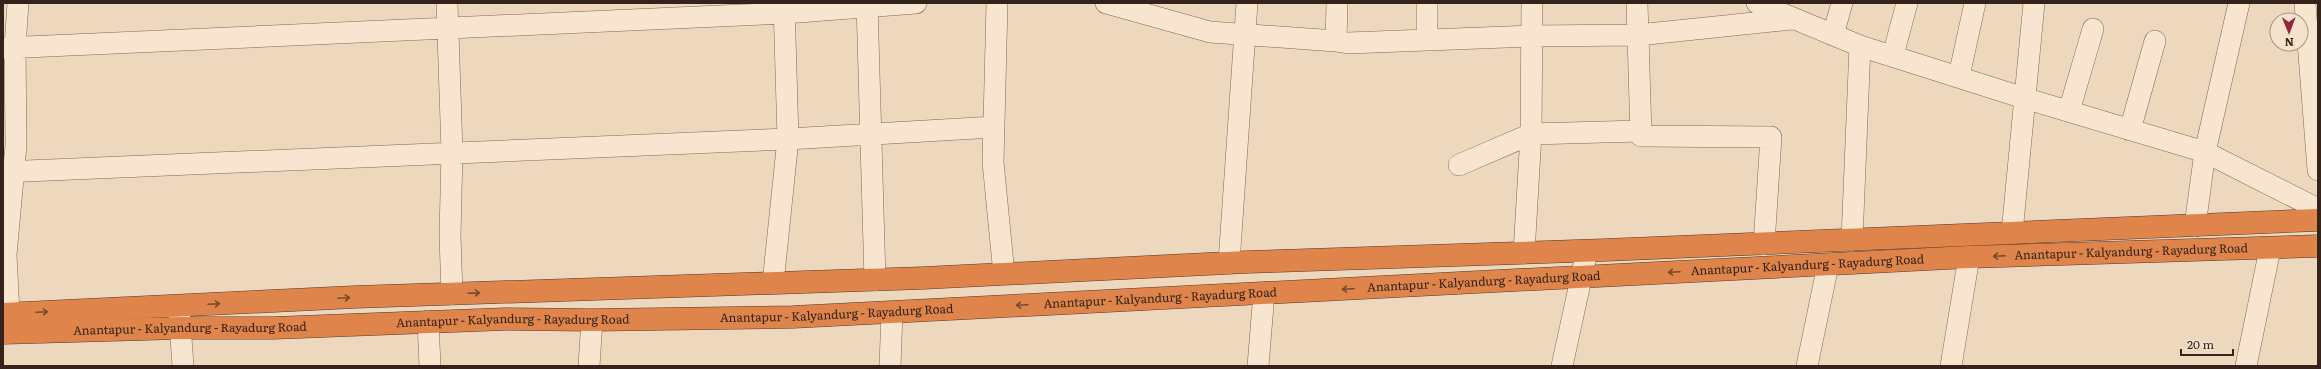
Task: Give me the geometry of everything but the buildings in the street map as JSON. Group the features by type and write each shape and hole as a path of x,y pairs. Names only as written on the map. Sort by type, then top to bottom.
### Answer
{"highway":[{"name":"Anantapur - Kalyandurg - Rayadurg Road","path":"5,320 179,305 875,280 1229,263 1587,251 2318,220"},
{"name":"Anantapur - Kalyandurg - Rayadurg Road","path":"5,320 181,328 273,328 428,321 794,317 1970,257 2270,249 2318,246"}],"street":[{"path":"5,320 6,255 10,200 8,172 16,145 9,47 18,3"},
{"path":"447,3 452,152 450,236 452,294"},
{"path":"9,47 448,28 785,8 916,3"},
{"path":"997,3 993,162 1004,274"},
{"path":"1106,3 1210,32 1348,43 1532,36 1638,34 1786,12"},
{"path":"1229,263 1247,3"},
{"path":"1336,41 1337,3"},
{"path":"1426,40 1427,3"},
{"path":"1524,253 1531,134 1532,3"},
{"path":"1637,3 1640,136 1771,137 1764,244"},
{"path":"1757,3 1786,12 1833,35 1860,46 1959,76 2024,98 2205,152 2318,209"},
{"path":"1833,35 1842,3"},
{"path":"1892,55 1907,3"},
{"path":"1959,76 1975,3"},
{"path":"2012,233 2034,3"},
{"path":"2195,226 2205,152 2239,3"},
{"path":"2306,3 2318,170"},
{"path":"867,5 872,134 875,280"},
{"path":"774,283 788,139 785,8"},
{"path":"2069,111 2093,29"},
{"path":"2130,130 2155,41"},
{"path":"1852,240 1860,46"},
{"path":"8,172 452,152 788,139 994,127"},
{"path":"1459,165 1531,134 1640,131"},
{"path":"2246,366 2270,249"},
{"path":"1562,366 1587,251"},
{"path":"1951,366 1970,257"},
{"path":"1807,366 1828,265"},
{"path":"1258,366 1264,293"},
{"path":"179,305 184,366"},
{"path":"890,366 892,312"},
{"path":"589,366 592,320"},
{"path":"428,321 430,366"}]}
